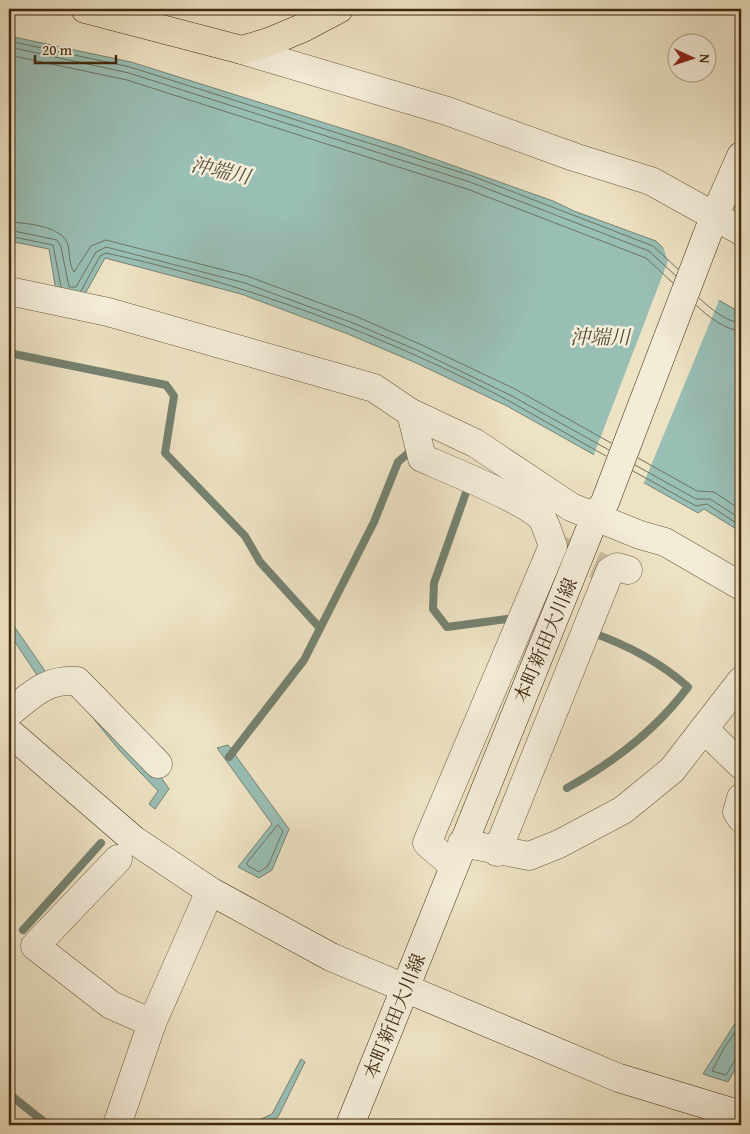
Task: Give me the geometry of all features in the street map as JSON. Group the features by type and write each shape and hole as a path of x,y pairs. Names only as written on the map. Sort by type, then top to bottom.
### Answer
{"main road":[{"path":"85,9 242,50 296,31 338,9"}],"street":[{"path":"242,50 447,111 574,157 651,181 711,226 741,231"},
{"name":"本町新田大川線","path":"350,1125 458,854 600,509 711,226 741,156"},
{"path":"9,291 108,312 374,388 411,413 475,443 570,507 600,509 640,535 665,542 741,586"},
{"path":"411,413 422,458 489,487 530,510 542,519 553,546 427,843 458,854 497,852 529,856 559,844 623,810 672,770 741,681"},
{"path":"497,852 610,571 617,567 628,570"},
{"path":"9,713 44,686 61,680 77,681 158,764"},
{"path":"704,730 741,765"},
{"path":"9,732 134,840 210,891 332,958 619,1078 741,1115"},
{"path":"741,798 737,812 741,818"},
{"path":"118,859 34,946 111,1005 152,1023"},
{"path":"117,1125 152,1023 210,891"}],"water":[{"name":"沖端川","path":"9,36 131,62 398,146 553,201 574,211 656,241 717,299 741,313 741,532 704,509 698,513 507,406 414,362 348,334 241,294 105,258 81,301 57,296 49,249 9,241"},
{"path":"9,619 45,671 39,678 9,633"},
{"path":"76,697 156,770 169,789 155,809 149,804 158,791 120,751"},
{"path":"228,745 289,829 272,870 259,878 238,867 272,824 217,748"},
{"path":"741,1014 741,1059 728,1082 703,1074"},
{"path":"301,1059 305,1062 278,1117 263,1125 248,1125 272,1114"}],"pier":[{"path":"662,244 720,298 643,485 593,457 668,261"}],"waterway":[{"path":"9,353 166,385 174,396 165,453 245,536 260,562 319,627"},
{"path":"229,757 304,660 374,522 398,462 414,448"},
{"path":"469,484 434,583 433,609 447,627 507,619"},
{"path":"567,788 618,756 633,744 676,703 688,687 642,655 590,632"},
{"path":"23,930 101,843"},
{"path":"9,1094 48,1125"}],"tunnel":[{"path":"556,548 610,571"}]}
